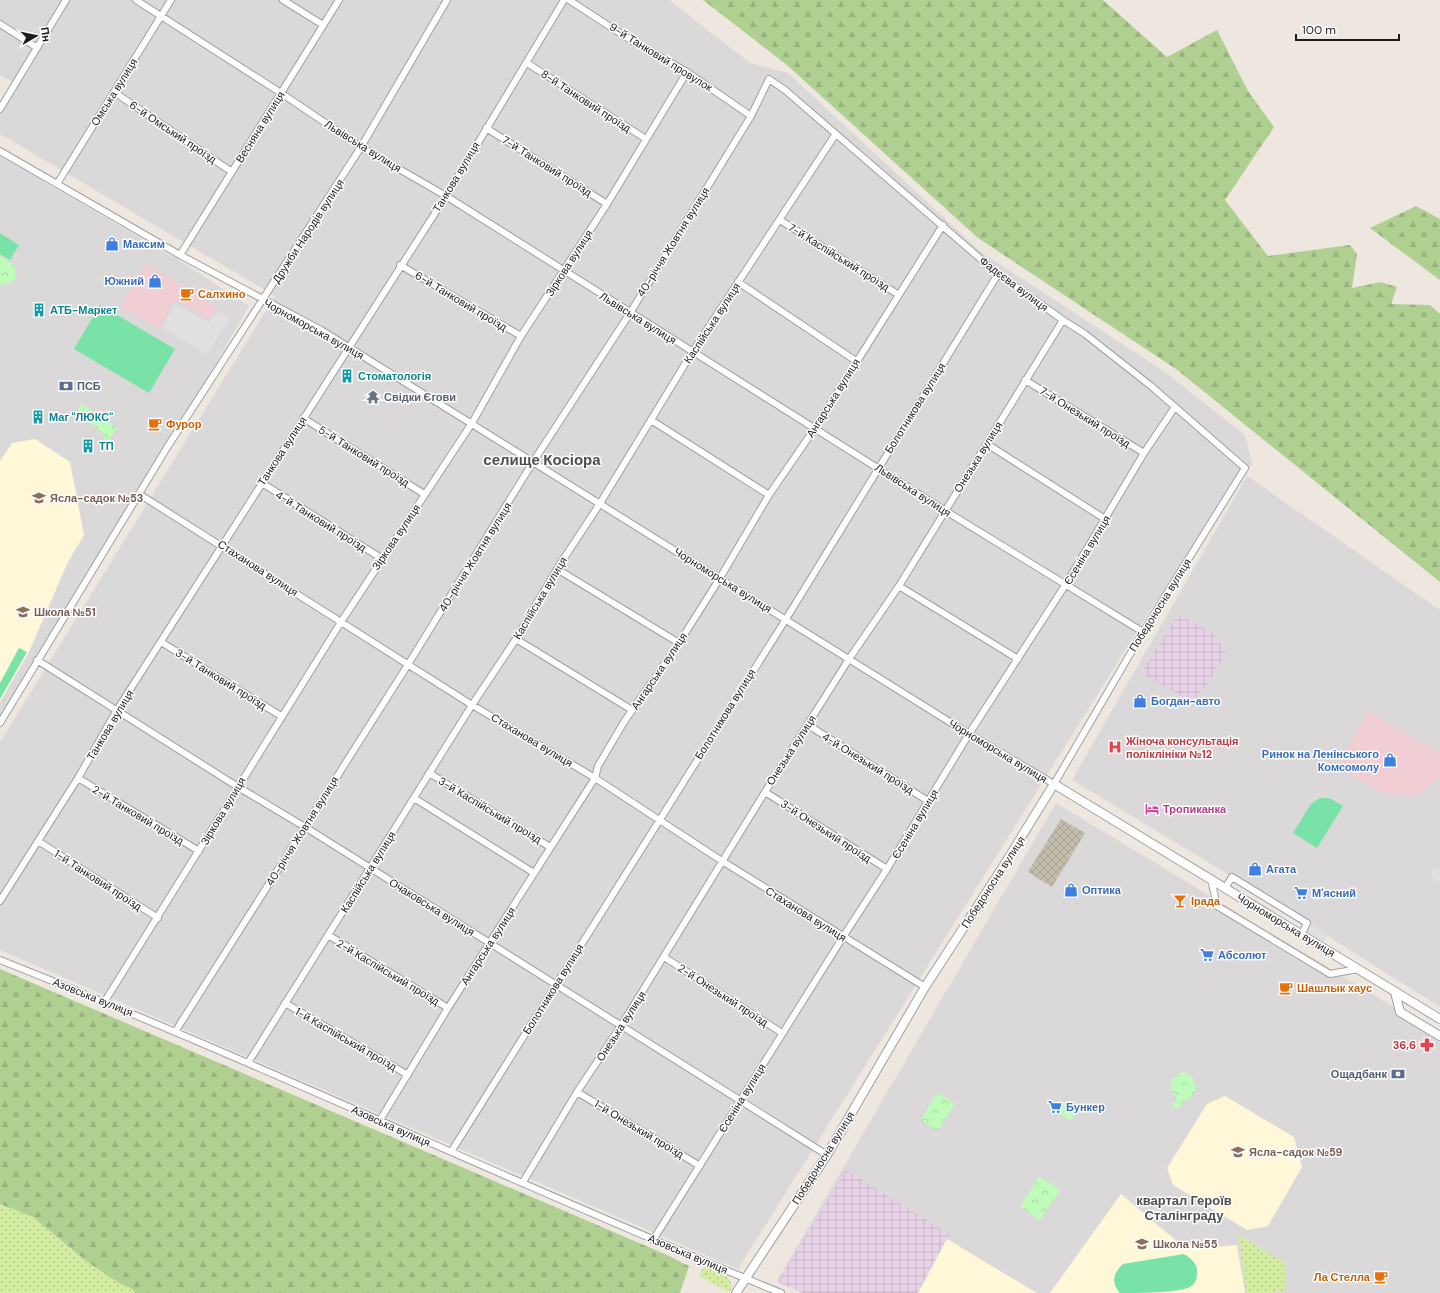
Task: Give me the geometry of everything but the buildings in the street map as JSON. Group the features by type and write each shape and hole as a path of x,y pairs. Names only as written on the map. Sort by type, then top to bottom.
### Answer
{"street":[{"path":"0,109 36,47 66,0"},
{"name":"Львівська вулиця","path":"136,0 281,93 361,147 446,196 563,272 693,351 944,510 1143,632"},
{"name":"Омська вулиця","path":"57,184 171,0"},
{"path":"283,0 323,25"},
{"name":"Весняна вулиця","path":"180,255 339,0"},
{"name":"Дружби Народів вулиця","path":"0,723 37,660 121,526 139,494 361,147 447,0"},
{"name":"Танкова вулиця","path":"0,901 78,778 117,710 162,642 400,265 446,196 564,0"},
{"name":"9-й Танковий провулок","path":"569,0 632,41 687,72 751,116"},
{"path":"0,24 36,47"},
{"name":"8-й Танковий проїзд","path":"527,63 646,139"},
{"name":"Зіркова вулиця","path":"105,1001 158,918 340,622 381,558 472,423 521,336 607,204 687,72"},
{"name":"40-річчя Жовтня вулиця","path":"176,1032 409,664 533,462 630,313 751,116 769,79"},
{"name":"Фадєєва вулиця","path":"769,79 785,90 998,274 1063,320 1086,334 1175,407 1244,468"},
{"name":"6-й Омський проїзд","path":"114,92 232,172"},
{"name":"7-й Танковий проїзд","path":"486,128 607,204"},
{"name":"Каспійська вулиця","path":"248,1063 371,869 429,773 516,639 556,569 599,505 693,351 835,134"},
{"name":"Чорноморська вулиця","path":"0,151 180,255 349,347 472,423 599,505 720,578 969,734 1054,784 1440,1019"},
{"name":"7-й Каспійський проїзд","path":"780,220 899,295"},
{"name":"Ангарська вулиця","path":"380,1120 448,1008 595,778 598,766 632,710 720,578 769,495 815,428 943,225"},
{"name":"6-й Танковий проїзд","path":"400,265 521,336"},
{"name":"Болотникова вулиця","path":"451,1152 786,619 998,274"},
{"path":"738,282 856,361"},
{"name":"Онезька вулиця","path":"522,1182 621,1026 722,861 849,659 899,586 944,510 987,444 1063,320"},
{"name":"7-й Онезький проїзд","path":"1025,380 1144,454"},
{"name":"Єсеніна вулиця","path":"653,1240 782,1033 887,869 969,734 1066,584 1144,454 1175,407"},
{"name":"5-й Танковий проїзд","path":"303,418 424,494"},
{"path":"651,420 769,495"},
{"path":"987,444 1105,519"},
{"name":"Победоносна вулиця","path":"736,1293 827,1155 925,987 1001,870 1054,784 1143,632 1244,468"},
{"name":"4-й Танковий проїзд","path":"262,483 381,558"},
{"name":"Стаханова вулиця","path":"139,494 222,545 340,622 472,705 595,778 722,861 925,987"},
{"path":"556,569 678,643"},
{"path":"899,586 1018,659"},
{"path":"516,639 632,710"},
{"name":"3-й Танковий проїзд","path":"162,642 281,716"},
{"name":"Очаковська вулиця","path":"37,660 827,1155"},
{"name":"4-й Онезький проїзд","path":"808,725 928,801"},
{"name":"3-й Каспійський проїзд","path":"429,773 550,847"},
{"name":"2-й Танковий проїзд","path":"78,778 199,851"},
{"name":"3-й Онезький проїзд","path":"765,792 887,869"},
{"path":"414,798 534,873"},
{"name":"1-й Танковий проїзд","path":"38,841 158,918"},
{"path":"1225,888 1232,877 1307,924 1301,935"},
{"path":"1211,880 1217,906 1330,974 1358,969"},
{"name":"2-й Каспійський проїзд","path":"328,935 448,1008"},
{"name":"2-й Онезький проїзд","path":"664,957 782,1033"},
{"name":"Азовська вулиця","path":"0,960 105,1001 653,1240 781,1293"},
{"path":"1395,992 1400,1012 1440,1036"},
{"name":"1-й Каспійський проїзд","path":"285,1003 408,1075"},
{"name":"1-й Онезький проїзд","path":"578,1092 700,1166"}],"shaded area":[{"path":"0,0 669,0 750,63 788,73 981,252 1165,372 1245,435 1252,464 1146,617 738,1269 0,950 0,742 275,296 0,134 0,108 14,83 0,75"},
{"path":"0,152 53,187 177,259 249,306 168,446 0,723"},
{"name":"Южний","path":"145,264 217,307 209,320 174,299 160,329 120,307"},
{"path":"175,303 208,323 218,312 230,319 207,354 162,328"},
{"name":"Ясла-садок №53","path":"35,439 70,462 84,535 68,562 28,654 0,702 0,461 12,443"},
{"path":"1247,476 1440,610 1440,1007 1256,891 1072,780"},
{"path":"1177,616 1185,618 1214,634 1226,652 1208,684 1195,698 1190,701 1141,673"},
{"name":"Ринок на Ленінського Комсомолу","path":"1368,712 1440,753 1440,777 1418,795 1405,795 1380,792 1337,767"},
{"path":"1056,803 1440,1035 1440,1293 807,1293 777,1281"},
{"path":"1061,819 1085,833 1052,887 1028,872"},
{"path":"1435,868 1440,871 1440,883 1430,877"},
{"path":"1311,924 1328,935 1323,943 1306,933"},
{"name":"Ясла-садок №59","path":"1225,1096 1294,1137 1302,1167 1268,1226 1247,1230 1173,1185 1167,1168 1207,1104"},
{"path":"846,1170 949,1234 918,1293 803,1293 777,1282"},
{"name":"Школа №55","path":"1121,1194 1179,1243 1199,1243 1204,1248 1237,1245 1245,1293 1050,1293"},
{"path":"947,1239 1015,1280 1037,1293 918,1293"}],"green space":[{"path":"703,0 1103,0 1167,57 1217,30 1248,91 1274,127 1225,200 1268,256 1350,245 1357,254 1352,288 1380,282 1397,287 1391,304 1430,305 1440,314 1440,582 1176,369 978,238 788,66"},
{"path":"1416,206 1440,219 1440,280 1370,228"},
{"path":"0,233 19,245 10,260 0,254"},
{"path":"0,256 15,266 15,279 10,283 0,285"},
{"path":"100,305 175,349 149,393 74,349"},
{"path":"82,404 117,428 106,443 102,432 76,412"},
{"path":"19,648 27,652 0,699 0,683"},
{"path":"1320,798 1329,798 1343,806 1317,848 1293,833 1311,804"},
{"path":"0,969 667,1255 689,1266 680,1293 135,1293 131,1288 119,1283 86,1261 33,1217 0,1204"},
{"path":"1182,1072 1192,1077 1195,1086 1195,1094 1184,1102 1177,1110 1172,1107 1177,1099 1172,1091 1171,1084 1174,1077"},
{"path":"937,1093 955,1104 938,1131 921,1120"},
{"path":"1064,1102 1077,1111 1071,1121 1058,1112"},
{"path":"1039,1176 1060,1190 1040,1220 1020,1207"},
{"path":"0,1204 33,1217 86,1261 131,1288 135,1293 0,1293"},
{"path":"1194,1213 1203,1218 1200,1225 1190,1220"},
{"path":"1239,1235 1285,1263 1285,1291 1270,1293 1246,1293"},
{"path":"1184,1254 1192,1260 1197,1267 1196,1280 1190,1287 1167,1292 1120,1293 1115,1286 1115,1274 1123,1264"},
{"path":"704,1266 727,1277 732,1285 732,1290 727,1291 699,1276"}],"place":[{"name":"Максим","path":"112,244"},
{"name":"Южний","path":"155,281"},
{"name":"Салхино","path":"187,294"},
{"name":"АТБ-Маркет","path":"39,310"},
{"name":"Стоматологія","path":"347,376"},
{"name":"ПСБ","path":"66,386"},
{"name":"Свідки Єгови","path":"373,397"},
{"name":"Маг \"ЛЮКС\"","path":"38,417"},
{"name":"Фурор","path":"155,424"},
{"name":"ТП","path":"88,446"},
{"name":"Ясла-садок №53","path":"39,498"},
{"name":"Школа №51","path":"23,612"},
{"name":"Богдан-авто","path":"1140,701"},
{"name":"Жіноча консультація поліклініки №12","path":"1115,747"},
{"name":"Ринок на Ленінського Комсомолу","path":"1390,760"},
{"name":"Тропиканка","path":"1152,809"},
{"name":"Агата","path":"1255,869"},
{"name":"Оптика","path":"1071,890"},
{"name":"М'ясний","path":"1301,893"},
{"name":"Ірада","path":"1180,901"},
{"name":"Абсолют","path":"1207,955"},
{"name":"Шашлык хаус","path":"1286,988"},
{"name":"36,6","path":"1427,1045"},
{"name":"Ощадбанк","path":"1398,1074"},
{"name":"Бункер","path":"1055,1107"},
{"name":"Ясла-садок №59","path":"1238,1152"},
{"name":"Школа №55","path":"1142,1244"},
{"name":"Ла Стелла","path":"1381,1277"}],"district":[{"name":"селище Косіора","path":"542,460"},
{"name":"квартал Героїв Сталінграду","path":"1184,1208"}]}
